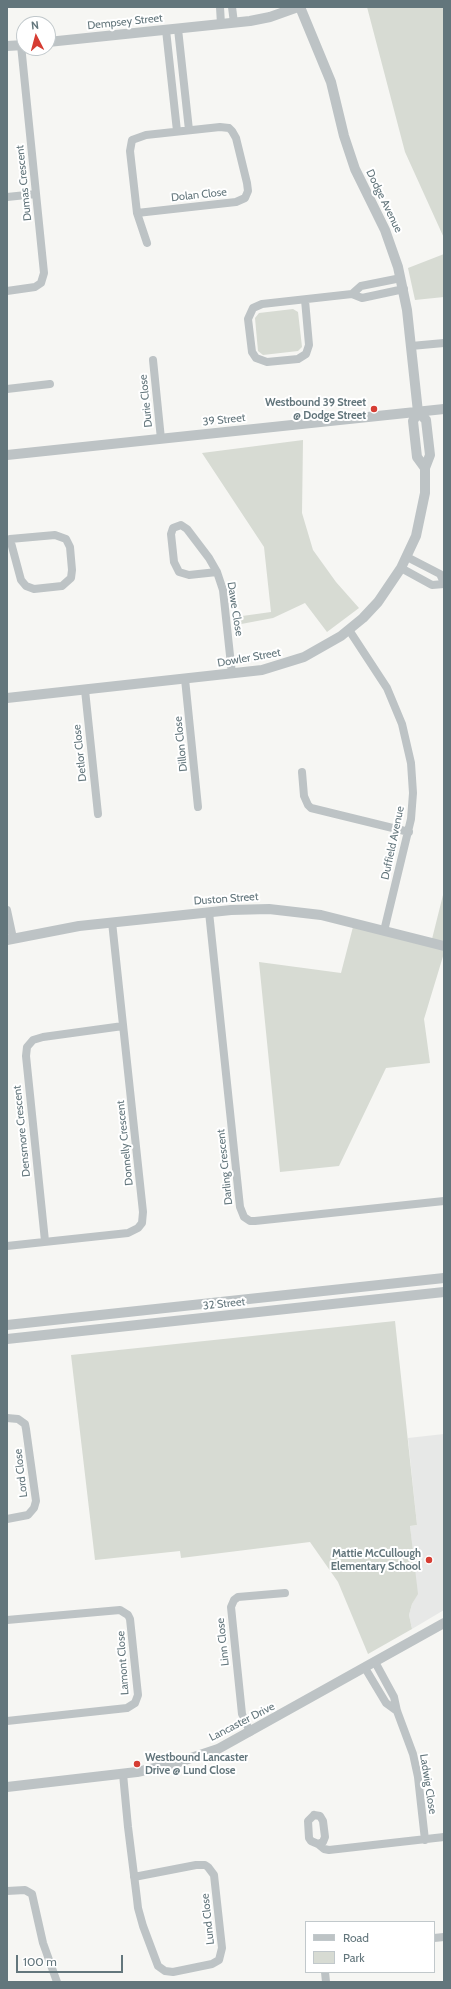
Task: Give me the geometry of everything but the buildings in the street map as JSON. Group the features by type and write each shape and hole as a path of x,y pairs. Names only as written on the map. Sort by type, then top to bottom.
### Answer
{"street":[{"path":"220,7 221,24"},
{"path":"232,7 234,23"},
{"name":"Dempsey Street","path":"56,41 234,23 270,17 298,7"},
{"name":"Dodge Avenue","path":"298,7 331,82 344,136 355,169 385,230 401,278 404,289 418,412"},
{"path":"178,29 189,130"},
{"path":"166,30 177,131"},
{"name":"Dumas Crescent","path":"7,291 35,287 43,280 44,269 23,56"},
{"path":"172,82 184,81"},
{"name":"Dolan Close","path":"137,213 236,202 245,198 248,191 247,183 236,138 232,131 229,128 220,127 140,136 132,140 130,144 130,151 137,213 147,243"},
{"path":"7,197 36,194"},
{"path":"352,294 361,286 401,278"},
{"path":"305,300 309,345 306,354 298,359 267,362 256,358 252,352 248,319 251,311 262,304 352,294 362,298 404,289"},
{"path":"411,346 444,343"},
{"name":"Durie Close","path":"153,360 161,439"},
{"path":"7,389 50,384"},
{"name":"39 Street","path":"7,455 444,409"},
{"name":"Dowler Street","path":"7,698 232,674 270,668 298,660 323,647 349,630 378,602 401,568 416,536 423,506 425,487 424,468 417,457 413,421 418,412"},
{"name":"Dawe Close","path":"217,572 185,575 177,570 173,555 171,534 173,528 180,525 187,529 217,572 223,590 232,674"},
{"path":"55,535 66,539 70,547 72,570 71,578 62,586 34,589 26,586 21,580 8,540 55,535"},
{"path":"401,568 432,585 444,583 440,574 407,557"},
{"name":"Duffield Avenue","path":"349,630 383,680 402,724 408,746 412,781 412,806 409,832 384,931"},
{"name":"Dillon Close","path":"185,679 198,807"},
{"name":"Detlor Close","path":"85,690 98,814"},
{"path":"302,772 304,796 311,808 409,832"},
{"name":"Duston Street","path":"10,939 56,929 112,922 254,909 289,910 321,915 444,946"},
{"path":"7,910 10,939"},
{"name":"Darling Crescent","path":"209,912 240,1207 244,1217 250,1221 255,1221 444,1201"},
{"name":"Donnelly Crescent","path":"7,1246 128,1233 136,1230 142,1223 143,1212 112,922"},
{"name":"Densmore Crescent","path":"45,1241 26,1051 30,1043 38,1038 75,1031 123,1026"},
{"name":"32 Street","path":"7,1324 444,1278"},
{"name":"32 Street","path":"7,1339 444,1292"},
{"name":"Lord Close","path":"7,1418 18,1419 25,1424 36,1501 34,1508 28,1515 7,1519"},
{"name":"Linn Close","path":"250,1732 242,1714 231,1607 232,1603 238,1597 285,1593"},
{"name":"Lamont Close","path":"7,1620 120,1610 128,1615 130,1619 138,1695 135,1703 127,1708 7,1721"},
{"name":"Lancaster Drive","path":"7,1786 122,1774 151,1769 196,1757 218,1749 444,1623"},
{"name":"Ladwig Close","path":"375,1662 394,1697 397,1711 416,1765 425,1840"},
{"name":"Ladwig Close","path":"365,1668 386,1704 397,1711"},
{"name":"Lund Close","path":"122,1774 134,1876 140,1919 156,1962 161,1970 173,1972 212,1964 219,1960 222,1948 214,1875 208,1867 205,1865 196,1865 134,1876"},
{"path":"318,1844 324,1849 329,1850 444,1837"},
{"path":"7,1891 25,1890 32,1894 43,1943 57,1982"}],"shaded area":[{"name":"Mattie McCullough Elementary School","path":"444,1434 444,1610 412,1629 409,1615 417,1594 410,1526 417,1525 408,1438"}],"green space":[{"path":"367,7 444,7 444,238 405,152"},
{"path":"444,254 444,297 415,300 408,268"},
{"path":"293,309 298,312 302,347 298,351 263,355 258,351 255,318 259,313"},
{"path":"303,440 302,513 313,550 336,582 359,608 327,632 305,603 273,618 236,625 235,617 271,612 264,547 202,453"},
{"path":"444,891 444,953 424,1019 430,1063 386,1068 339,1166 280,1172 259,962 341,973 354,923 431,943"},
{"path":"395,1321 417,1525 410,1526 418,1594 412,1604 409,1615 412,1629 368,1654 338,1582 310,1542 181,1558 180,1551 95,1560 71,1355"}],"place":[{"name":"Westbound 39 Street @ Dodge Street","path":"374,409"},
{"name":"Mattie McCullough Elementary School","path":"429,1560"},
{"name":"Westbound Lancaster Drive @ Lund Close","path":"137,1764"}]}
